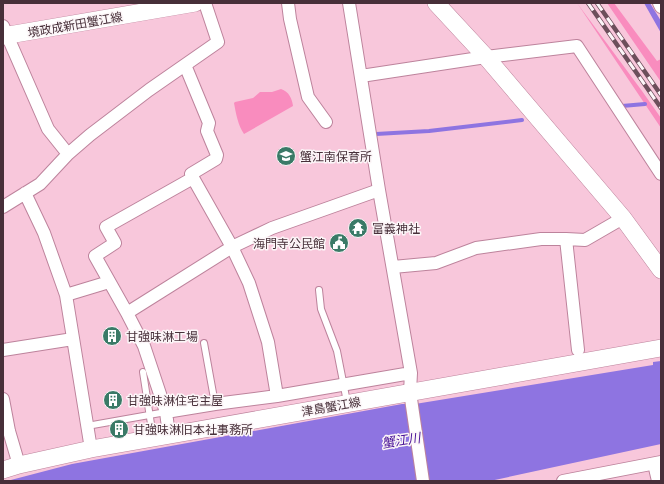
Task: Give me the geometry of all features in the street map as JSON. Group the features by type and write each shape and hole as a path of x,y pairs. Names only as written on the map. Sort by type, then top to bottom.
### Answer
{"main road":[{"name":"境政成新田蟹江線","path":"4,33 195,3"},
{"path":"436,3 486,57 623,218 661,270"},
{"name":"津島蟹江線","path":"3,470 91,449 161,436 347,404 410,395 661,348"}],"street":[{"path":"3,207 40,184 68,154 90,135 149,90 218,42 205,3"},
{"path":"288,3 290,19 308,97 326,122"},
{"path":"349,3 379,190 411,373 410,395 423,481"},
{"path":"659,3 661,7"},
{"path":"4,33 48,129 68,154"},
{"path":"361,76 486,57 577,46 661,174"},
{"path":"185,65 209,123 207,132 217,155 216,159 191,174 232,247 249,283 268,342 277,396"},
{"path":"161,436 166,412 144,346 95,256 115,243 106,227 193,178"},
{"path":"127,313 232,247 272,228 379,190"},
{"path":"26,193 44,233 66,295 91,449"},
{"path":"393,267 436,263 476,248 541,239 584,240 623,218"},
{"path":"566,239 578,350"},
{"path":"66,295 109,282"},
{"path":"3,350 73,339"},
{"path":"166,412 277,396 411,373"},
{"path":"3,399 9,431 19,465"},
{"path":"563,481 657,463 658,481"}],"lane":[{"path":"319,290 321,309 337,351 347,404"},
{"path":"204,344 215,404"},
{"path":"143,372 150,415 161,436"},
{"path":"87,426 166,412"}],"shaded area":[{"path":"577,3 661,118 661,128"},
{"path":"607,3 614,3 657,61 661,59 661,82"},
{"path":"281,89 290,96 293,106 244,134 236,115 234,103 253,98 260,92 272,92"}],"water":[{"path":"644,3 650,3 661,21 661,33"},
{"name":"蟹江川","path":"661,361 661,444 490,481 7,481 72,464 402,404 415,404 653,365 653,362"}],"waterway":[{"path":"622,106 645,104"},
{"path":"376,134 429,131 522,120"}],"railway":[{"path":"588,3 661,108"},
{"path":"597,3 661,95"}],"place":[{"name":"蟹江南保育所","path":"286,156"},
{"name":"富義神社","path":"358,228"},
{"name":"海門寺公民館","path":"339,243"},
{"name":"甘強味淋工場","path":"112,336"},
{"name":"甘強味淋住宅主屋","path":"113,400"},
{"name":"甘強味淋旧本社事務所","path":"119,429"}]}
